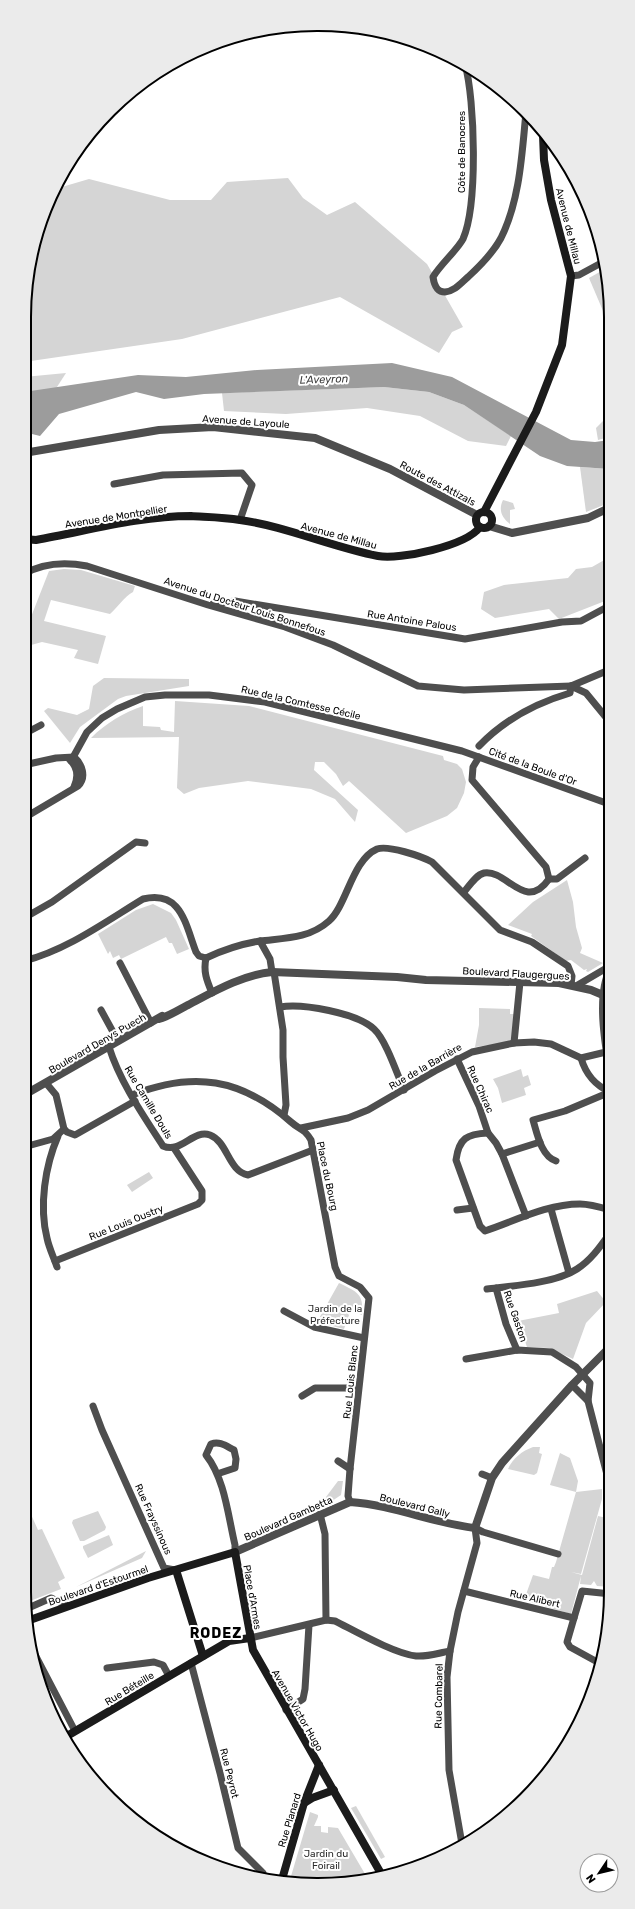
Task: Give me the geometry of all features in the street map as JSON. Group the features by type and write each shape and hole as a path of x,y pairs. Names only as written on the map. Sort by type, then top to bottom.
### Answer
{"main road":[{"name":"Avenue de Millau","path":"283,530 378,556 403,556 428,551 460,539 484,520 492,500 535,415 562,344 571,276 551,200 544,160 543,141"},
{"name":"Avenue de Montpellier","path":"31,540 36,540 156,518 191,516 240,520 283,530"},
{"name":"Place d'Armes","path":"176,1570 235,1552 250,1638 229,1641 203,1656"},
{"name":"Boulevard d'Estourmel","path":"32,1619 148,1578 176,1570"},
{"path":"176,1570 203,1656"},
{"name":"Avenue Victor Hugo","path":"250,1638 253,1650 286,1710 334,1790 379,1871"},
{"name":"Rue Béteille","path":"69,1734 203,1656"},
{"name":"Rue Planard","path":"283,1876 304,1803 319,1765"},
{"path":"304,1803 315,1796 334,1790"}],"street":[{"name":"Côte de Banocres","path":"467,73 470,84 473,180 469,222 462,241 433,277 434,284 438,290 443,292 453,290 488,257 501,238 512,210 520,170 525,121"},
{"path":"571,276 579,274 598,264"},
{"name":"Avenue de Layoule","path":"31,452 159,430 213,427 315,438 390,469"},
{"name":"Route des Attizals","path":"390,469 504,531 512,532 588,518 604,510"},
{"path":"114,484 163,475 242,473 252,484 240,520"},
{"name":"Avenue du Docteur Louis Bonnefous","path":"31,571 51,565 71,563 87,566 208,605 285,627 333,644 418,686 464,690 571,686"},
{"name":"Rue Antoine Palous","path":"208,605 234,601 465,639 562,622 581,621 604,609"},
{"path":"571,686 579,685 604,672"},
{"path":"571,686 586,693 604,715"},
{"path":"479,746 495,730 509,720 552,698 570,693 571,686"},
{"name":"Rue de la Comtesse Cécile","path":"71,758 87,732 102,718 117,709 145,697 198,694 265,702 371,728 479,757"},
{"path":"31,730 41,725"},
{"name":"Cité de la Boule d'Or","path":"549,879 546,867 472,780 473,767 479,757 604,802"},
{"path":"31,763 56,758 71,758 77,770 74,787 64,796 31,814"},
{"path":"31,914 52,902 136,842 145,843"},
{"path":"31,959 48,954 68,944 143,900 153,897 165,898 174,903 183,916 196,952 199,956 206,958 224,950 260,941 295,938 323,926 335,914 349,885 363,862 375,850 382,848 421,856 432,862 464,892 500,930 507,934 532,942 568,966 574,986 604,971"},
{"path":"464,892 474,880 483,873 492,874 521,890 535,892 544,886 549,879 557,879 585,858"},
{"path":"260,941 270,959 280,1011 286,1105 284,1115"},
{"path":"206,958 204,967 205,976 212,993"},
{"path":"120,963 151,1024"},
{"name":"Boulevard Flaugergues","path":"273,972 419,978 426,980 452,979 520,982 574,986 604,995"},
{"name":"Boulevard Denys Puech","path":"31,1092 118,1041 159,1019 172,1015 185,1006 258,973 273,972"},
{"path":"514,1043 520,982"},
{"path":"280,1011 303,1005 322,1008 359,1020 374,1028 382,1039 404,1090"},
{"path":"101,1010 118,1041"},
{"name":"Rue de la Barrière","path":"301,1128 352,1117 368,1110 472,1052 514,1043 534,1042 551,1044 581,1058"},
{"name":"Rue Camille Douls","path":"108,1047 112,1059 163,1146 174,1148 202,1191 202,1200"},
{"path":"604,1052 581,1058 584,1067 591,1078 599,1087 604,1089"},
{"name":"Rue Chirac","path":"457,1059 479,1106 487,1130 502,1154 526,1216"},
{"name":"Place du Bourg","path":"64,1129 75,1135 93,1126 147,1089 175,1082 198,1080 230,1086 256,1098 284,1115 301,1128 311,1140 334,1267 339,1276 360,1287 369,1298"},
{"path":"31,1145 56,1137 64,1129 56,1095 46,1083"},
{"path":"556,1161 550,1159 540,1142 533,1120 566,1111 604,1095"},
{"path":"487,1130 464,1139 457,1151 456,1160 480,1226 485,1231 526,1216 551,1209 580,1204 604,1209"},
{"path":"174,1148 200,1135 210,1136 218,1141 237,1169 242,1173 248,1174 313,1150"},
{"name":"Rue Louis Oustry","path":"56,1137 46,1179 44,1196 47,1239 56,1264 198,1204 202,1200"},
{"path":"502,1154 540,1142"},
{"path":"456,1210 473,1208"},
{"path":"551,1209 569,1274"},
{"path":"487,1289 532,1284 569,1274 594,1254 604,1241"},
{"name":"Rue Gaston","path":"496,1288 506,1324 517,1350"},
{"name":"Rue Louis Blanc","path":"350,1502 348,1496 350,1469 369,1298"},
{"path":"284,1311 314,1327 364,1338"},
{"path":"466,1359 517,1350 552,1352 576,1367 590,1383"},
{"path":"558,1554 483,1532 475,1528 492,1478 502,1463 523,1438 604,1352"},
{"path":"592,1365 588,1401 604,1463"},
{"path":"572,1385 588,1401"},
{"path":"302,1396 315,1388 358,1388"},
{"name":"Rue Frayssinous","path":"94,1406 102,1430 120,1467 164,1568 176,1570"},
{"path":"217,1474 235,1468 236,1459 234,1450 216,1442 211,1444 206,1455 217,1474 235,1545 235,1552"},
{"path":"338,1461 350,1469"},
{"path":"482,1474 492,1478"},
{"name":"Boulevard Gambetta","path":"235,1552 350,1502"},
{"name":"Boulevard Gally","path":"350,1502 368,1503 419,1517 475,1528"},
{"path":"320,1514 325,1534 326,1620"},
{"name":"Rue Combarel","path":"461,1840 449,1770 446,1699 450,1651 477,1543 475,1528"},
{"name":"Rue Alibert","path":"464,1591 574,1618"},
{"path":"595,1661 570,1647 567,1642 582,1591 604,1593"},
{"path":"32,1606 51,1598 68,1606"},
{"path":"250,1638 326,1620 334,1621 404,1653 424,1656 450,1651"},
{"path":"286,1710 303,1698 309,1625"},
{"path":"107,1668 154,1662 163,1665 169,1676"},
{"name":"Rue Peyrot","path":"190,1663 220,1773 238,1848 262,1872"},
{"path":"41,1666 75,1731"}],"green space":[{"path":"288,178 303,198 327,215 355,202 427,264 463,327 452,332 439,353 340,297 182,339 31,361 33,280 46,225 63,187 89,179 170,200 211,200 227,182"},
{"path":"600,272 604,313 589,278"},
{"path":"66,373 31,427 31,376"},
{"path":"384,387 429,392 464,405 511,436 506,446 468,441 420,416 367,408 286,414 224,411 222,393"},
{"path":"604,420 604,438 598,440 596,428"},
{"path":"580,467 604,469 604,505 586,512"},
{"path":"503,500 513,503 515,509 510,510 510,524 502,514 501,507"},
{"path":"604,560 604,601 559,619 549,609 495,618 481,609 484,592 504,585 568,578 576,569 592,567"},
{"path":"64,569 81,570 135,586 133,592 110,614 51,600 44,621 106,636 98,664 74,658 78,650 42,642 31,645 31,617 49,571"},
{"path":"104,678 189,679 189,686 126,696 118,699 80,727 70,743 44,711 48,708 77,715 89,709 93,686"},
{"path":"175,701 249,706 443,756 444,760 457,764 462,769 466,782 464,793 457,808 447,816 406,833 349,781 343,786 336,774 324,762 315,762 314,770 358,810 355,822 335,799 311,789 248,781 199,788 184,794 177,788 179,737 91,738 115,719 143,706 143,726 160,727 161,730 174,732"},
{"path":"567,880 573,902 576,927 582,948 580,953 603,963 588,972 586,971 587,969 584,970 571,960 566,961 531,936 532,934 508,925 533,902"},
{"path":"153,904 171,913 176,920 189,949 177,954 172,943 169,943 166,937 121,959 119,955 113,958 110,951 108,954 98,934 136,910"},
{"path":"479,1008 510,1009 510,1014 514,1014 512,1042 475,1047 479,1025"},
{"path":"521,1069 523,1077 528,1075 531,1085 524,1088 526,1095 502,1103 498,1088 493,1079"},
{"path":"149,1172 153,1178 132,1192 127,1185"},
{"name":"Jardin de la Préfecture","path":"339,1283 355,1291 362,1302 362,1315 348,1310 347,1313 349,1315 344,1329 317,1322"},
{"path":"597,1291 604,1300 604,1304 586,1323 573,1359 549,1348 527,1347 518,1321 559,1313 557,1304"},
{"path":"533,1447 540,1447 539,1453 542,1454 537,1473 534,1475 508,1469 512,1461 518,1455"},
{"path":"560,1453 570,1458 578,1481 576,1492 550,1485"},
{"path":"338,1481 343,1481 341,1495 329,1503 326,1497"},
{"path":"602,1489 602,1499 581,1574 571,1572 582,1575 598,1516 604,1517 604,1586 597,1586 594,1581 591,1585 580,1584 581,1576 571,1614 524,1600 533,1575 549,1579 552,1567 554,1567 576,1492"},
{"path":"98,1511 106,1527 105,1530 84,1541 80,1541 72,1523 73,1520"},
{"path":"31,1514 38,1530 42,1529 65,1578 58,1582 61,1589 31,1600"},
{"path":"109,1535 113,1545 88,1558 83,1546"},
{"path":"146,1551 142,1558 76,1587"},
{"path":"356,1806 385,1857 381,1859 351,1808"},
{"name":"Jardin du Foirail","path":"310,1812 318,1815 314,1826 321,1826 321,1832 328,1833 328,1827 338,1828 365,1874 355,1876 318,1878 291,1877"}],"water":[{"name":"L'Aveyron","path":"392,363 452,377 571,440 595,442 604,441 604,469 567,466 540,456 464,405 429,392 384,387 204,394 164,399 136,392 59,414 40,436 31,434 31,391 138,375 186,377 257,370"}],"district":[{"name":"RODEZ","path":"216,1633"}]}
